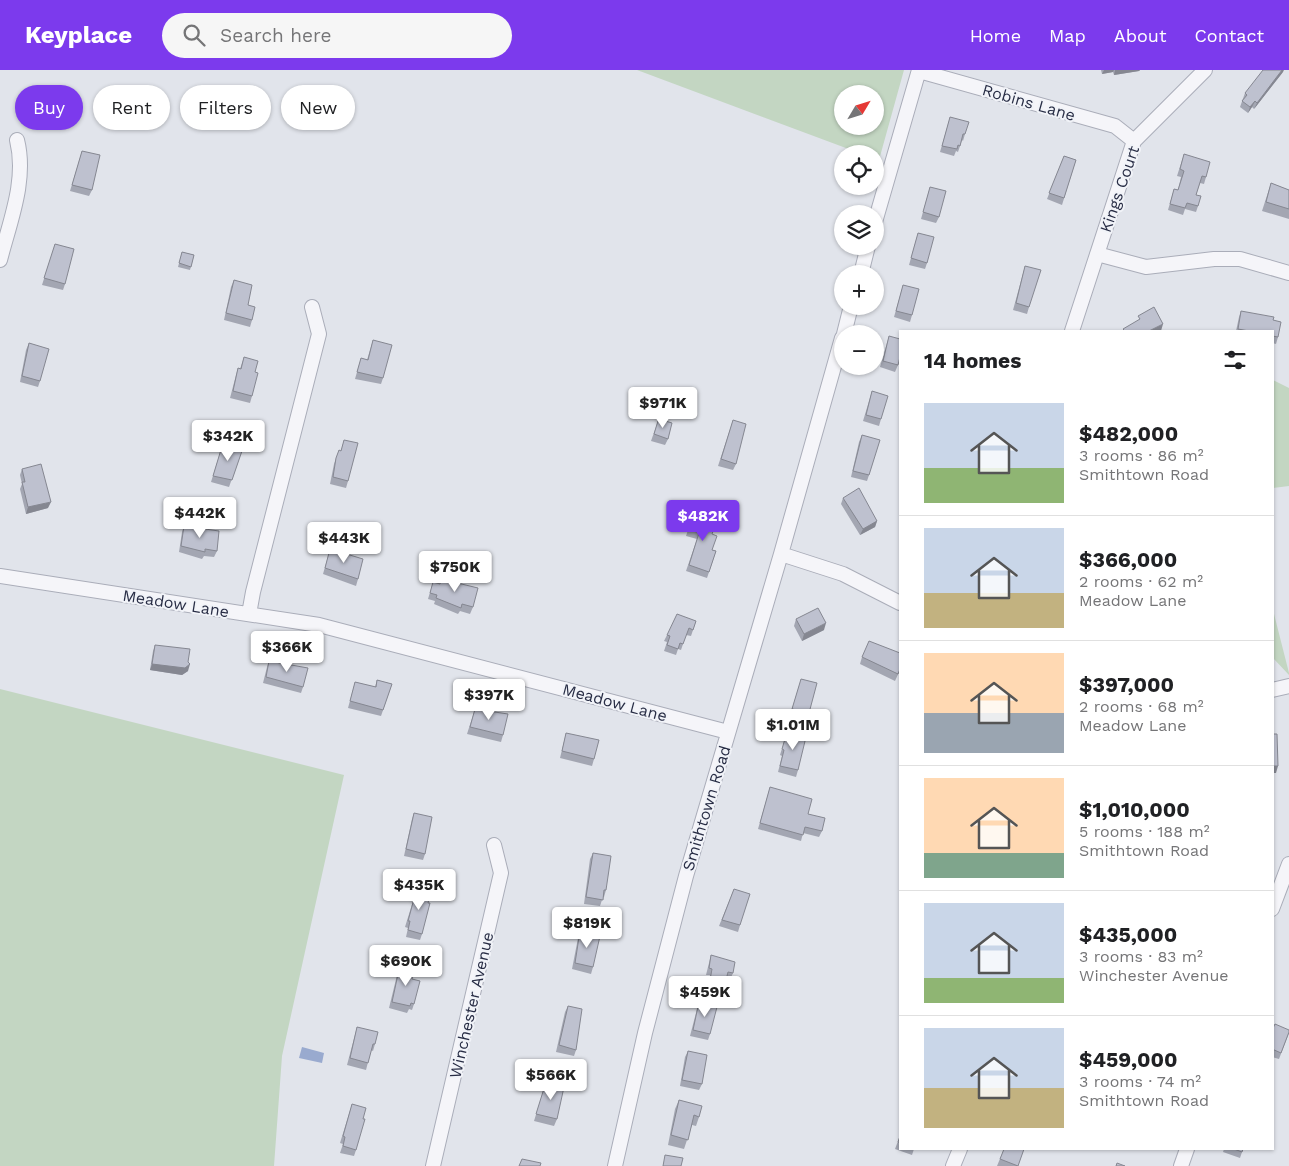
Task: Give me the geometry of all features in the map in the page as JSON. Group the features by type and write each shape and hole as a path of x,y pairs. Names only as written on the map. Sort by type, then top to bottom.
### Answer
{"street":[{"name":"Robins Lane","path":"919,70 1115,126 1134,141"},
{"path":"880,205 919,70"},
{"name":"Kings Court","path":"1072,330 1134,141 1205,70"},
{"path":"0,260 22,173 17,140"},
{"path":"1097,254 1146,267 1214,259 1240,259 1289,273"},
{"path":"250,614 258,574 319,334 312,306"},
{"name":"Smithtown Road","path":"615,1166 645,1033 686,876 782,554 834,367"},
{"path":"782,554 843,574 899,602"},
{"name":"Meadow Lane","path":"0,576 304,622 728,732"},
{"path":"1274,690 1289,686"},
{"name":"Winchester Avenue","path":"433,1166 501,873 494,845"},
{"path":"1274,904 1289,864"},
{"path":"953,1166 960,1150"},
{"path":"1181,1166 1187,1150"}],"green space":[{"path":"637,70 904,70 883,145 838,145"},
{"path":"1274,380 1289,388 1289,486 1274,488"},
{"path":"1274,614 1289,673 1289,675 1274,659"},
{"path":"0,689 344,775 282,1056 274,1166 0,1166"}],"water":[{"path":"302,1047 324,1053 322,1063 299,1058"}],"building":[{"path":"1263,70 1282,70 1257,103 1255,101 1250,107 1242,101 1247,95 1245,93"},
{"path":"950,117 969,122 960,146 958,145 957,149 942,146"},
{"path":"82,151 100,155 92,190 72,185"},
{"path":"1184,154 1210,162 1206,177 1202,176 1196,195 1201,196 1198,206 1187,203 1185,208 1170,204 1174,189 1178,190 1184,171 1180,169"},
{"path":"1064,156 1076,160 1064,198 1049,193"},
{"path":"1271,183 1289,190 1289,209 1266,202"},
{"path":"930,187 946,191 939,217 923,212"},
{"path":"918,233 934,237 927,263 911,258"},
{"path":"55,244 74,249 65,284 44,278"},
{"path":"182,252 194,255 191,267 179,263"},
{"path":"1025,266 1041,270 1029,307 1016,303"},
{"path":"234,280 252,285 248,305 255,307 252,320 226,313"},
{"path":"903,285 919,289 912,315 896,311"},
{"path":"1154,307 1163,324 1151,330 1123,329 1140,319 1138,316"},
{"path":"1241,311 1274,317 1273,320 1281,322 1278,337 1274,336 1274,330 1238,329"},
{"path":"889,336 899,339 898,365 884,361"},
{"path":"373,340 392,345 383,378 357,372 361,358 368,360"},
{"path":"29,343 49,349 40,381 22,376"},
{"path":"244,357 258,361 255,372 258,373 252,396 233,391 238,368 241,369"},
{"path":"872,391 888,396 881,419 866,415"},
{"path":"662,420 672,423 668,439 654,434 658,421 662,422"},
{"path":"733,420 746,424 736,464 721,459"},
{"path":"862,435 880,440 869,475 853,471"},
{"path":"344,440 358,443 348,481 333,477 336,458 339,450 341,451"},
{"path":"223,443 243,448 232,480 213,476"},
{"path":"41,464 51,502 28,507 22,482 25,482 22,469"},
{"path":"859,488 877,521 863,529 843,498"},
{"path":"694,512 717,520 712,534 717,536 712,550 716,551 709,572 689,565 699,533 689,529"},
{"path":"184,526 219,531 217,551 205,549 205,552 181,546"},
{"path":"330,549 363,559 358,579 325,568"},
{"path":"441,579 478,588 473,607 462,604 461,608 436,598 437,595 430,593 433,582 440,584"},
{"path":"818,608 826,623 804,634 796,619"},
{"path":"677,614 696,621 693,630 689,628 683,644 680,643 678,649 667,645 670,636 667,635"},
{"path":"869,641 899,653 898,674 862,657"},
{"path":"155,645 190,649 188,662 190,664 185,668 152,664"},
{"path":"269,661 308,668 303,687 266,677"},
{"path":"801,679 817,683 809,713 792,709"},
{"path":"377,680 392,684 383,710 350,701 355,682 376,687"},
{"path":"475,709 508,714 503,735 470,727"},
{"path":"787,732 806,737 798,770 780,766"},
{"path":"566,733 599,740 594,759 562,751"},
{"path":"1274,734 1277,734 1278,766 1274,766"},
{"path":"770,787 812,799 808,814 825,818 822,831 805,827 803,835 760,823"},
{"path":"414,813 432,817 425,854 406,849"},
{"path":"593,853 611,856 603,900 586,897"},
{"path":"417,888 431,891 422,934 408,930 410,921 408,921"},
{"path":"734,889 750,894 740,925 722,920"},
{"path":"580,931 600,936 593,967 575,963"},
{"path":"711,955 735,962 733,973 728,972 725,984 710,980 712,969 709,968"},
{"path":"400,965 414,968 412,979 420,981 414,1004 411,1003 410,1006 392,1002"},
{"path":"699,1002 717,1007 710,1034 693,1030"},
{"path":"568,1006 582,1009 576,1050 559,1045"},
{"path":"1275,1024 1289,1030 1281,1053 1274,1050"},
{"path":"357,1027 378,1032 368,1063 350,1058"},
{"path":"688,1051 707,1055 702,1084 682,1080"},
{"path":"546,1082 564,1087 557,1119 536,1114"},
{"path":"679,1100 702,1106 699,1117 694,1115 688,1140 671,1135"},
{"path":"352,1104 366,1108 363,1119 365,1119 356,1150 343,1146 345,1137 343,1136"},
{"path":"1004,1150 1024,1150 1018,1166 1000,1159"},
{"path":"665,1155 683,1158 681,1166 663,1166"},
{"path":"522,1159 541,1163 540,1166 519,1166"}]}
